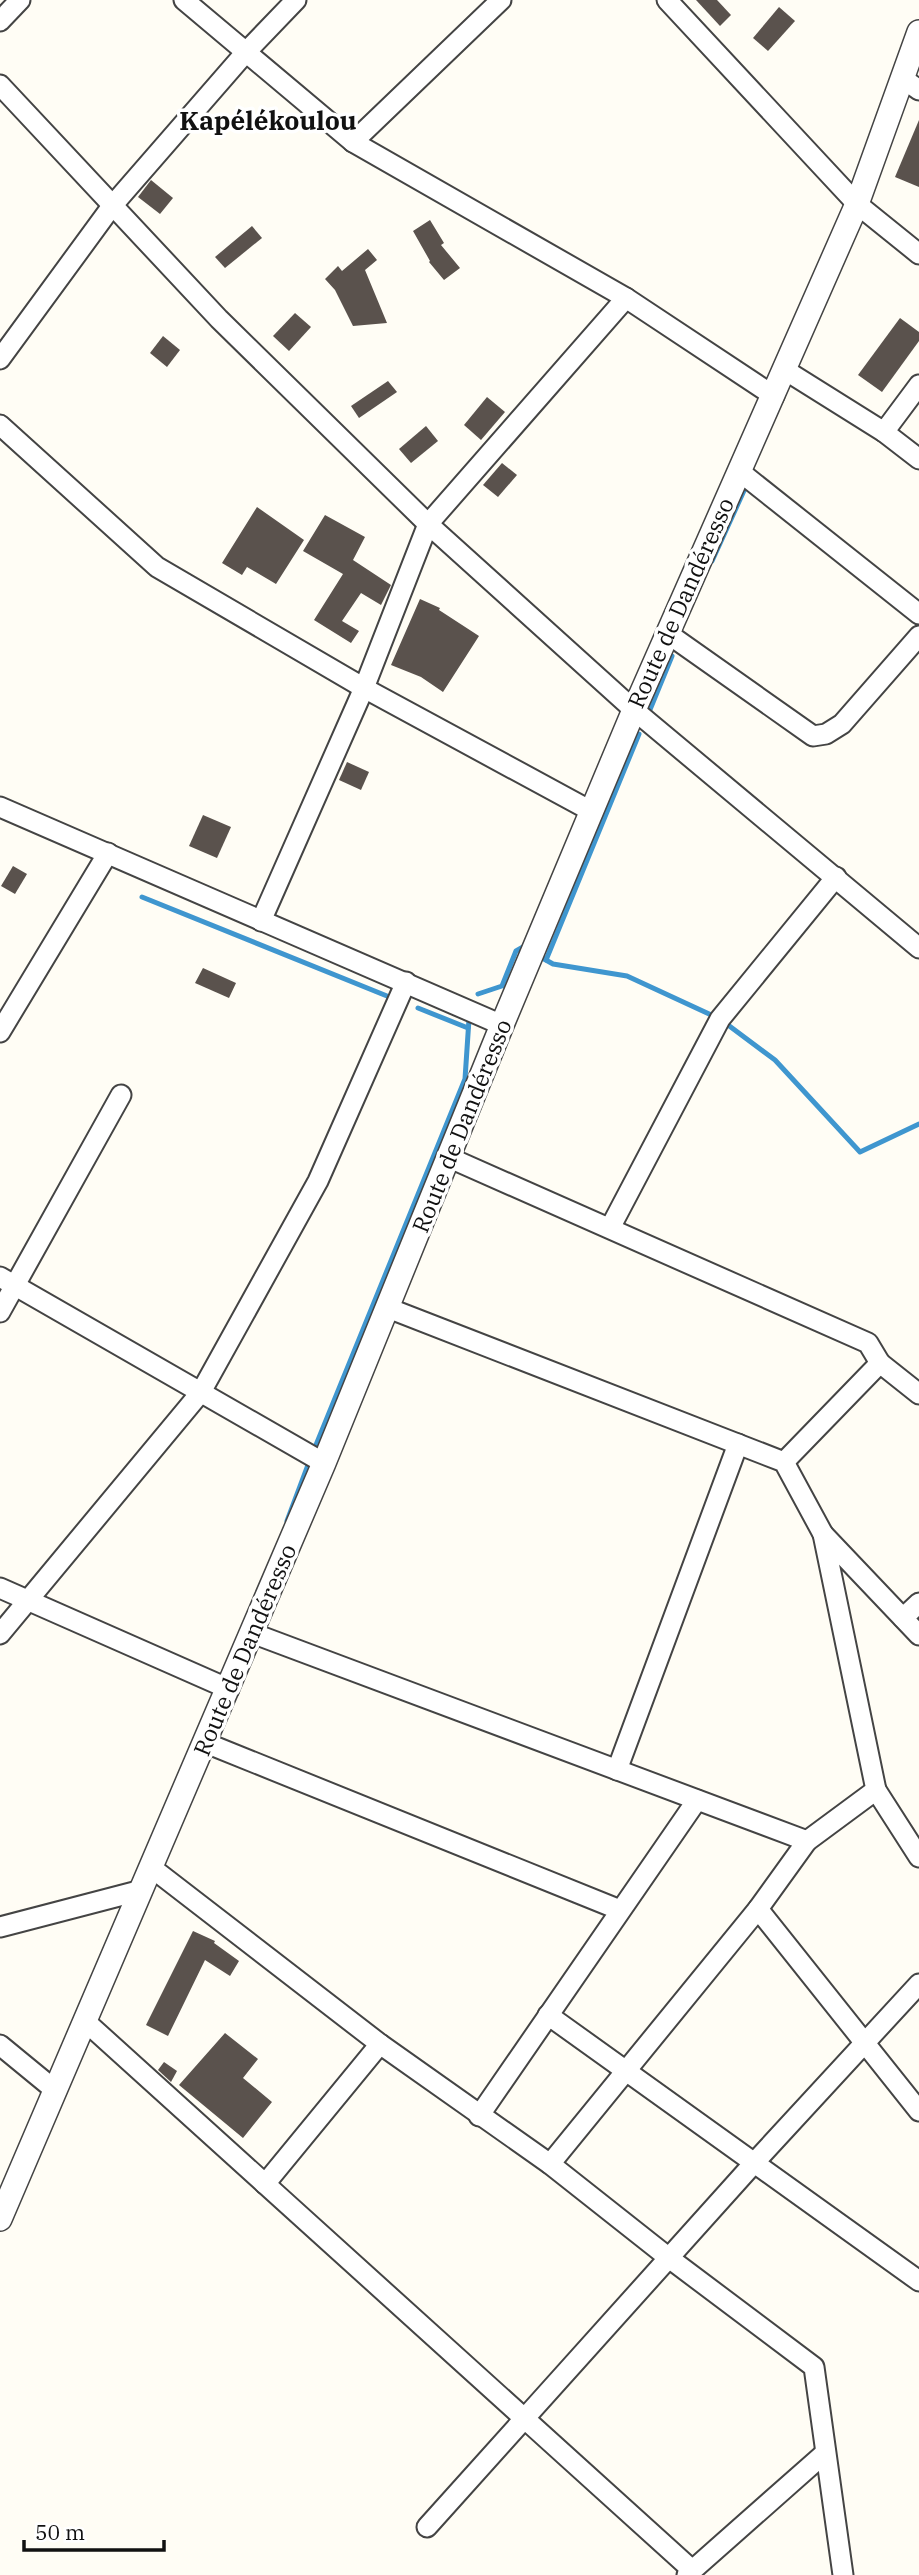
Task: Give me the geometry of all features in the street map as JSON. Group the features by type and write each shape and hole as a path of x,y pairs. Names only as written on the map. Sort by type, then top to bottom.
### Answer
{"street":[{"path":"0,21 20,0"},
{"path":"184,0 353,142 626,298 774,396"},
{"path":"0,359 112,206 246,52 296,0"},
{"path":"353,142 501,0"},
{"path":"667,0 857,204 919,254"},
{"name":"Route de Dandéresso","path":"0,2219 324,1463 634,710 911,84 919,32"},
{"path":"0,85 219,318 428,524 634,710 919,948"},
{"path":"261,921 364,688 428,524 626,298"},
{"path":"785,370 884,432 919,459"},
{"path":"884,432 919,385"},
{"path":"0,425 157,567 364,688 592,811"},
{"path":"739,471 919,614"},
{"path":"667,633 813,736 826,734 842,724 917,644"},
{"path":"0,807 407,982 502,1026"},
{"path":"0,1032 108,853"},
{"path":"610,1228 720,1019 836,877"},
{"path":"0,1634 201,1392 318,1181 407,982"},
{"path":"0,1312 7,1281 121,1095"},
{"path":"450,1158 868,1343 880,1363 919,1394"},
{"path":"7,1281 324,1463"},
{"path":"388,1308 784,1462 823,1534 919,1635"},
{"path":"784,1462 880,1363"},
{"path":"617,1770 738,1444"},
{"path":"823,1534 876,1790 919,1857"},
{"path":"0,1588 229,1689"},
{"path":"903,1618 919,1603"},
{"path":"252,1633 807,1841"},
{"path":"206,1742 620,1910"},
{"path":"550,2164 758,1909 807,1841 876,1790"},
{"path":"479,2116 697,1800"},
{"path":"152,1868 380,2044 550,2164 668,2258 814,2367 843,2575"},
{"path":"0,1927 142,1890"},
{"path":"758,1909 919,2110"},
{"path":"427,2527 754,2162 919,1984"},
{"path":"548,2015 919,2281"},
{"path":"86,2022 690,2572 825,2453"},
{"path":"265,2184 380,2044"},
{"path":"0,2045 56,2091"}],"building":[{"path":"696,0 717,0 731,15 720,26"},
{"path":"779,7 795,21 768,51 753,38"},
{"path":"919,120 919,187 895,177"},
{"path":"151,180 173,198 160,214 138,197"},
{"path":"430,220 444,243 441,245 460,268 444,280 429,262 413,231"},
{"path":"252,226 262,238 225,268 215,257"},
{"path":"368,249 377,260 365,270 387,323 353,326 335,290 325,279 338,266 342,271"},
{"path":"295,313 311,327 289,351 273,336"},
{"path":"900,318 919,332 919,341 882,392 858,375"},
{"path":"163,336 180,350 167,367 150,353"},
{"path":"388,381 397,392 359,418 351,406"},
{"path":"487,397 505,412 481,440 464,425"},
{"path":"426,426 438,441 411,463 399,449"},
{"path":"502,463 517,475 498,497 483,485"},
{"path":"257,507 304,540 276,584 247,567 242,575 222,563"},
{"path":"325,515 365,537 353,560 391,585 381,605 361,593 342,621 359,631 351,643 314,620 343,574 303,551"},
{"path":"420,599 440,608 439,610 479,636 443,692 421,677 391,665"},
{"path":"347,762 369,772 361,790 339,780"},
{"path":"203,815 231,827 217,858 189,846"},
{"path":"13,866 27,874 15,894 1,886"},
{"path":"203,968 236,983 229,998 195,983"},
{"path":"193,1931 215,1941 214,1943 239,1961 230,1976 205,1960 168,2036 146,2025"},
{"path":"225,2033 258,2059 243,2078 272,2102 243,2138 179,2085"},
{"path":"164,2062 177,2071 171,2082 158,2070"}],"waterway":[{"path":"712,561 747,484"},
{"path":"649,712 672,656"},
{"path":"546,960 639,734"},
{"path":"142,897 387,996"},
{"path":"478,994 502,986 516,951 523,947"},
{"path":"537,955 553,964 627,976 720,1019 775,1060 860,1152 919,1124"},
{"path":"418,1008 468,1028"},
{"path":"316,1445 465,1079 469,1019"},
{"path":"287,1521 308,1465"}],"district":[{"name":"Kapélékoulou","path":"268,121"}]}
